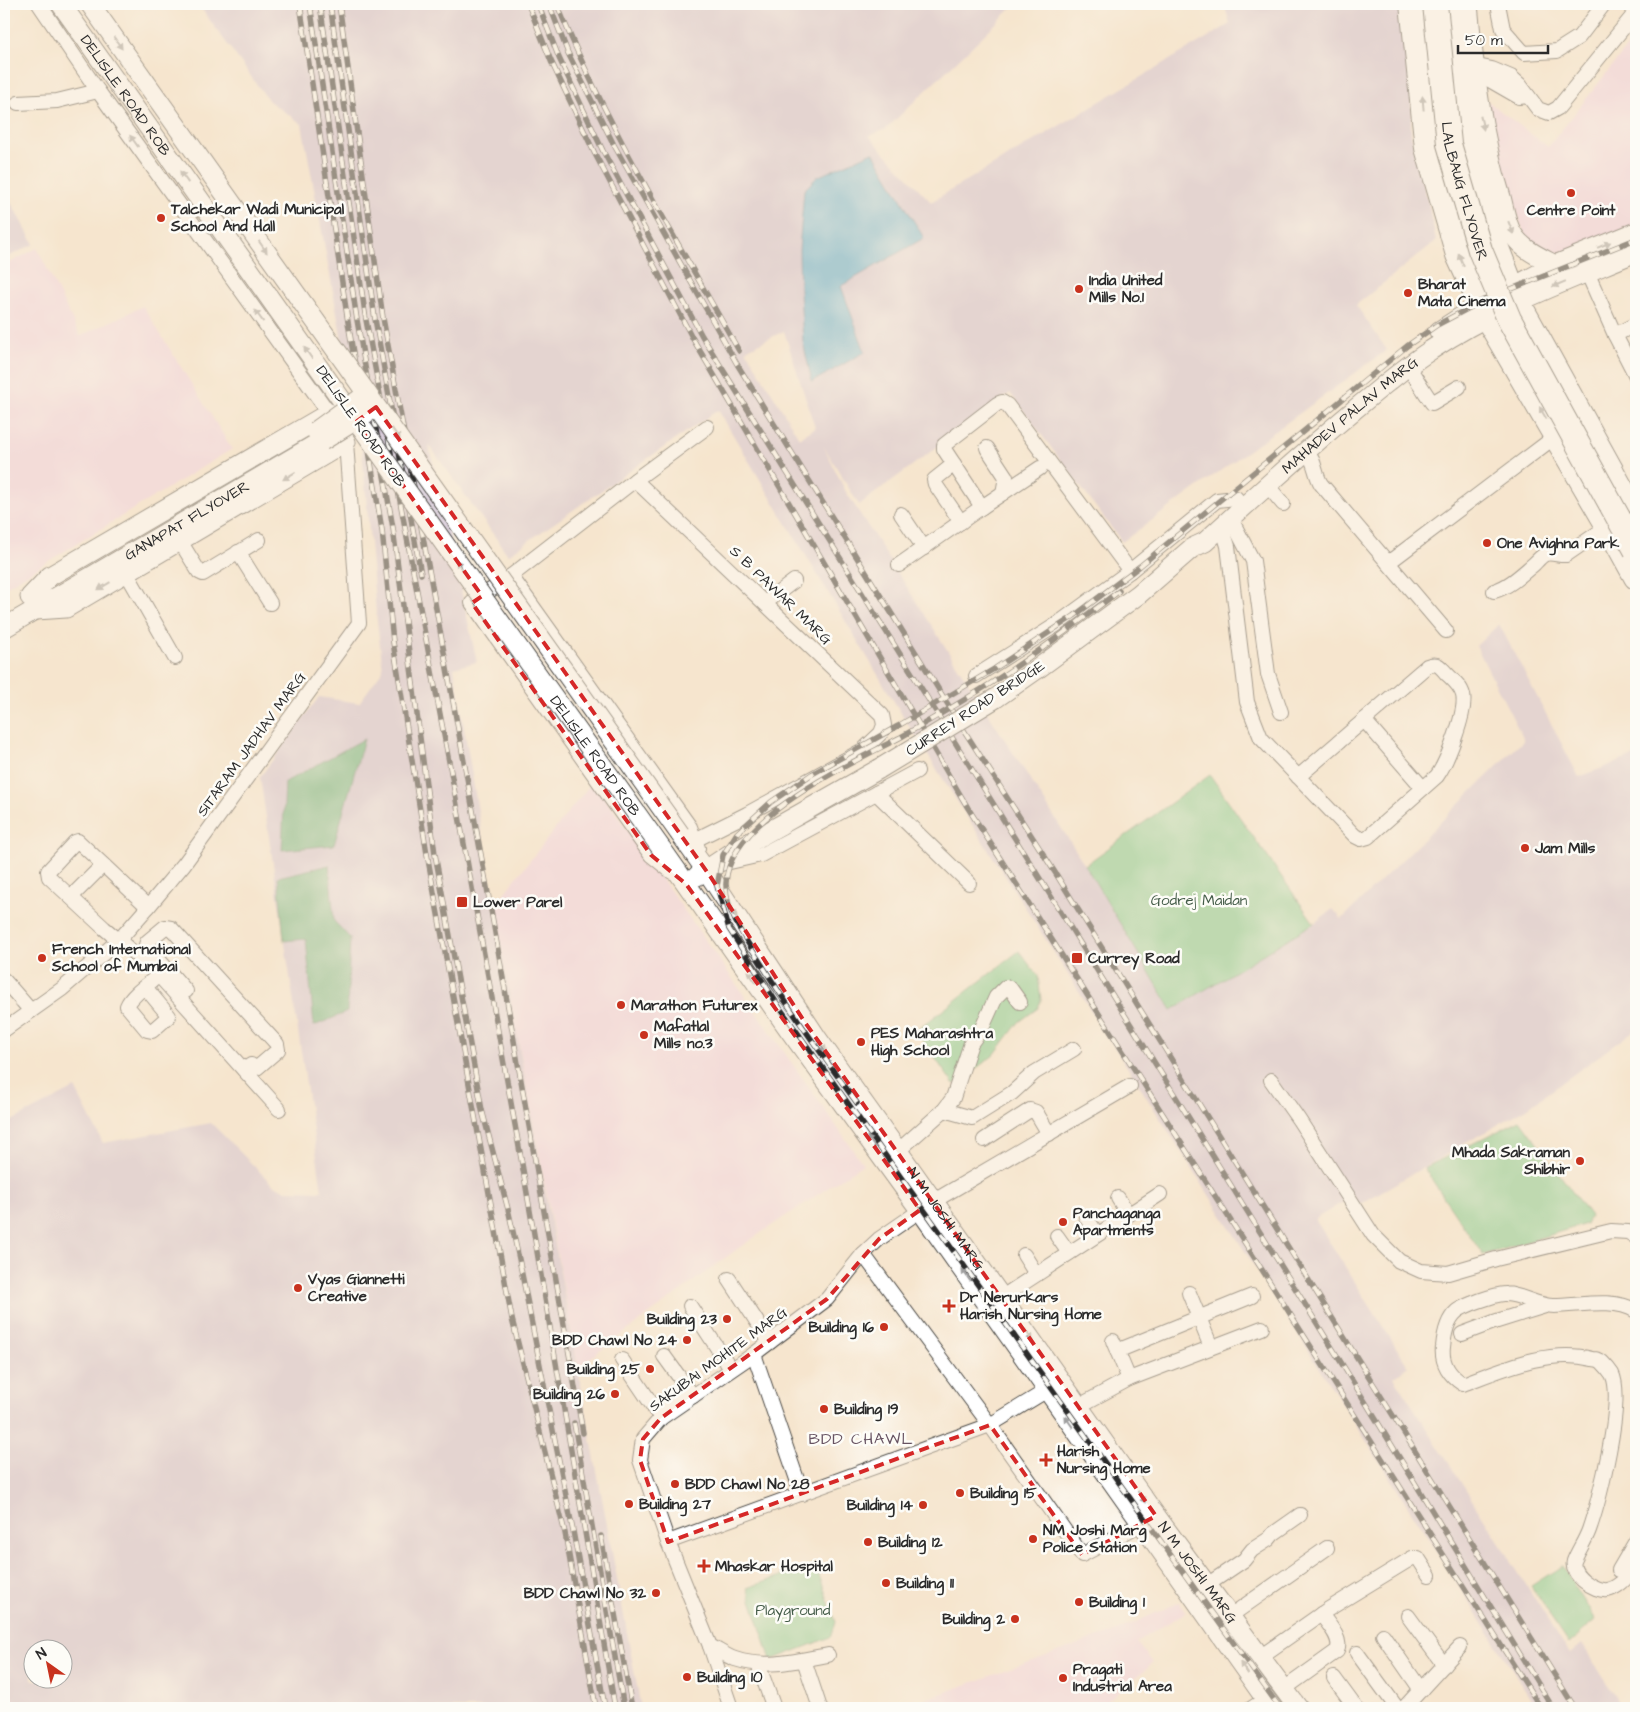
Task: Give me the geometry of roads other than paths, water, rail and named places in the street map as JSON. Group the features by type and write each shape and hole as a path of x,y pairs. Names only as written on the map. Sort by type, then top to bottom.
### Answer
{"highway":[{"path":"1412,4 1427,148 1458,256 1484,311 1636,577"},
{"name":"LALBAUG FLYOVER","path":"1435,4 1450,144 1480,250 1509,319 1636,550"},
{"name":"LALBAUG FLYOVER","path":"1441,4 1455,142 1485,246 1514,313 1636,536"},
{"path":"1451,4 1466,68 1465,140 1495,242 1515,294 1635,508"}],"main road":[{"name":"DELISLE ROAD ROB","path":"61,4 686,884"},
{"name":"DELISLE ROAD ROB","path":"90,4 709,868"},
{"path":"1468,4 1466,68 1480,113 1496,182 1512,233 1531,252 1555,264 1583,264 1636,252"},
{"path":"1220,525 1236,498 1336,410 1427,338 1515,294 1583,264 1636,232"},
{"path":"1515,294 1555,264"},
{"name":"MAHADEV PALAV MARG","path":"1220,525 1408,366 1484,311"},
{"name":"GANAPAT FLYOVER","path":"30,604 319,436 372,400"},
{"path":"4,628 30,604 50,576 328,413 346,442 66,608 30,604"},
{"name":"CURREY ROAD BRIDGE","path":"709,868 733,852 936,736 996,698 1139,594 1192,548 1205,542 1220,525"},
{"path":"686,884 709,868"},
{"name":"N M JOSHI MARG","path":"709,868 804,1021 898,1151 927,1206 1149,1520 1207,1585 1298,1708"},
{"name":"N M JOSHI MARG","path":"686,884 790,1031 927,1206 1002,1297 1054,1386 1079,1406 1264,1705"}],"street":[{"path":"39,4 98,91 328,413"},
{"path":"1498,4 1504,29 1524,53 1557,51 1579,37 1602,5"},
{"path":"1466,68 1519,97 1528,96 1538,109 1549,112 1558,108 1636,12"},
{"path":"18,103 57,101 98,91"},
{"path":"1583,264 1615,334 1634,366"},
{"path":"1615,334 1636,324"},
{"path":"1408,366 1432,403 1459,387"},
{"path":"982,507 944,449 944,445 1002,402 1007,405 1130,571"},
{"path":"686,884 651,854 472,603 511,576 707,427"},
{"path":"1388,563 1556,436"},
{"name":"SITARAM JADHAV MARG","path":"4,1030 62,989 120,940 184,864 359,623 346,442"},
{"path":"987,448 1006,476 1002,493"},
{"path":"1306,451 1312,457 1316,475 1321,484 1446,631"},
{"path":"954,464 934,480 961,522"},
{"path":"899,565 1040,468"},
{"name":"S B PAWAR MARG","path":"636,480 882,715 884,725 880,733 862,750 747,814 688,837"},
{"path":"1268,486 1283,504"},
{"path":"976,676 1056,625 1130,571 1217,500 1236,498"},
{"path":"900,514 924,548"},
{"path":"1220,525 1253,561 1268,674 1281,712"},
{"path":"1220,525 1228,546 1247,702 1261,738 1298,777 1355,836 1361,839 1368,837 1437,776 1444,766 1452,745 1464,696 1440,665 1434,663 1427,666 1298,777"},
{"path":"1494,591 1501,589 1522,575 1547,554 1566,555 1608,526"},
{"path":"180,541 201,574 203,574 258,540"},
{"path":"238,552 270,603"},
{"path":"126,572 175,658"},
{"path":"511,576 690,827 688,837"},
{"path":"765,603 794,581"},
{"path":"1364,720 1423,788"},
{"path":"709,868 761,855 917,771"},
{"path":"876,793 970,883"},
{"path":"148,907 81,842 75,842 48,873 71,897 120,940 158,969 248,1068 279,1109"},
{"path":"71,897 103,865"},
{"path":"158,969 146,944 162,929 168,927 277,1044 278,1050 257,1068 248,1068"},
{"path":"145,987 158,969"},
{"path":"4,980 33,1009"},
{"path":"898,1151 944,1110 953,1098 971,1043 982,1028 996,998 1004,988 1010,988 1020,1002"},
{"path":"944,1110 972,1118 1012,1093 1034,1072 1074,1049"},
{"path":"1271,1080 1373,1235 1399,1261 1421,1271 1448,1273 1496,1259 1610,1231 1628,1232 1636,1236"},
{"name":"SAKUBAI MOHITE MARG","path":"732,1708 710,1646 668,1542 640,1460 643,1439 658,1414 689,1392 754,1354 827,1299 863,1254 879,1239 927,1206 1130,1086"},
{"path":"984,1140 1030,1110 1036,1112 1049,1134"},
{"path":"1002,1297 1160,1194"},
{"path":"1118,1198 1128,1214"},
{"path":"1086,1217 1097,1234"},
{"path":"1057,1236 1069,1253"},
{"path":"863,1254 990,1425 1082,1555 1149,1520"},
{"path":"1024,1255 1036,1274"},
{"path":"729,1279 770,1342"},
{"path":"1189,1293 1211,1347"},
{"path":"1545,1306 1520,1296 1503,1293 1479,1301 1456,1312 1445,1332 1442,1357 1452,1377 1463,1384 1530,1361 1561,1356 1584,1357 1602,1361 1612,1375 1615,1396 1612,1427 1600,1494 1584,1544 1574,1562 1574,1571 1598,1590 1606,1590 1622,1582 1636,1568"},
{"path":"1128,1379 1115,1346 1199,1317 1252,1296"},
{"path":"1462,1334 1545,1306 1572,1306 1597,1303 1616,1304 1636,1311"},
{"path":"690,1306 731,1369"},
{"path":"1079,1406 1128,1379 1262,1328"},
{"path":"754,1354 802,1494"},
{"path":"664,1356 689,1392"},
{"path":"622,1360 658,1414"},
{"path":"668,1542 990,1425 1054,1386"},
{"path":"1207,1585 1244,1560 1252,1550 1300,1515"},
{"path":"1619,1570 1636,1541"},
{"path":"1230,1616 1327,1548"},
{"path":"1260,1657 1321,1614 1412,1558 1418,1558 1429,1575"},
{"path":"1284,1689 1337,1652 1339,1648 1338,1641 1321,1614"},
{"path":"1408,1616 1444,1665"},
{"path":"1383,1636 1421,1690"},
{"path":"710,1646 734,1658 758,1664 788,1663 828,1655"},
{"path":"1404,1708 1460,1647"},
{"path":"1357,1653 1397,1708"},
{"path":"804,1660 820,1708"},
{"path":"758,1664 774,1708"},
{"path":"1334,1678 1356,1708"}],"water":[{"path":"873,152 924,238 841,286 865,352 812,382 803,342 800,292 799,250 804,190 817,177"}],"railway":[{"path":"300,4 348,322 382,530 393,642 427,854 512,1319 565,1533 596,1708"},
{"path":"310,4 357,320 393,528 435,854 482,1110 519,1259 573,1531 605,1708"},
{"path":"320,4 366,320 521,1158 615,1708"},
{"path":"330,4 375,319 421,574"},
{"path":"339,4 383,318 488,893 583,1433"},
{"path":"528,4 551,61 595,154 693,339 968,808 1541,1708"},
{"path":"538,4 559,58 603,151 702,336 1331,1346 1553,1708"},
{"path":"549,4 568,53 614,145 737,364 1575,1708"},
{"path":"557,4 576,49 619,137 739,351"},
{"path":"1280,1708 780,1008 729,929 717,886 723,855 737,833 771,802 812,774 994,669 1074,616 1140,566 1407,346 1437,325 1484,300 1636,239"},
{"path":"857,1103 797,1018 738,926 729,905 726,883 732,859 747,837 769,816 796,796 987,686 1045,647 1119,591"},
{"path":"574,1423 624,1708"},
{"path":"601,1536 632,1708"}],"place":[{"name":"Centre Point","path":"1571,193"},
{"name":"Talchekar Wadi Municipal School And Hall","path":"161,218"},
{"name":"India United Mills No.1","path":"1079,289"},
{"name":"Bharat Mata Cinema","path":"1408,293"},
{"name":"One Avighna Park","path":"1487,543"},
{"name":"Jam Mills","path":"1525,848"},
{"name":"Lower Parel","path":"462,902"},
{"name":"French International School of Mumbai","path":"42,958"},
{"name":"Currey Road","path":"1077,958"},
{"name":"Marathon Futurex","path":"621,1005"},
{"name":"Mafatlal Mills no.3","path":"644,1035"},
{"name":"PES Maharashtra High School","path":"861,1042"},
{"name":"Mhada Sakraman Shibhir","path":"1580,1161"},
{"name":"Panchaganga Apartments","path":"1063,1222"},
{"name":"Vyas Giannetti Creative","path":"298,1288"},
{"name":"Dr Nerurkars Harish Nursing Home","path":"949,1306"},
{"name":"Building 23","path":"727,1319"},
{"name":"Building 16","path":"884,1327"},
{"name":"BDD Chawl No 24","path":"687,1340"},
{"name":"Building 25","path":"650,1369"},
{"name":"Building 26","path":"615,1394"},
{"name":"Building 19","path":"824,1409"},
{"name":"Harish Nursing Home","path":"1046,1460"},
{"name":"BDD Chawl No 28","path":"675,1484"},
{"name":"Building 15","path":"960,1493"},
{"name":"Building 27","path":"629,1504"},
{"name":"Building 14","path":"923,1505"},
{"name":"NM Joshi Marg Police Station","path":"1033,1539"},
{"name":"Building 12","path":"868,1542"},
{"name":"Mhaskar Hospital","path":"704,1566"},
{"name":"Building 11","path":"886,1583"},
{"name":"BDD Chawl No 32","path":"656,1593"},
{"name":"Building 1","path":"1079,1602"},
{"name":"Building 2","path":"1015,1619"},
{"name":"Building 10","path":"687,1677"},
{"name":"Pragati Industrial Area","path":"1063,1678"}],"district":[{"name":"BDD CHAWL","path":"861,1438"}],"park label":[{"name":"Godrej Maidan","path":"1199,900"},
{"name":"Playground","path":"793,1610"}]}
